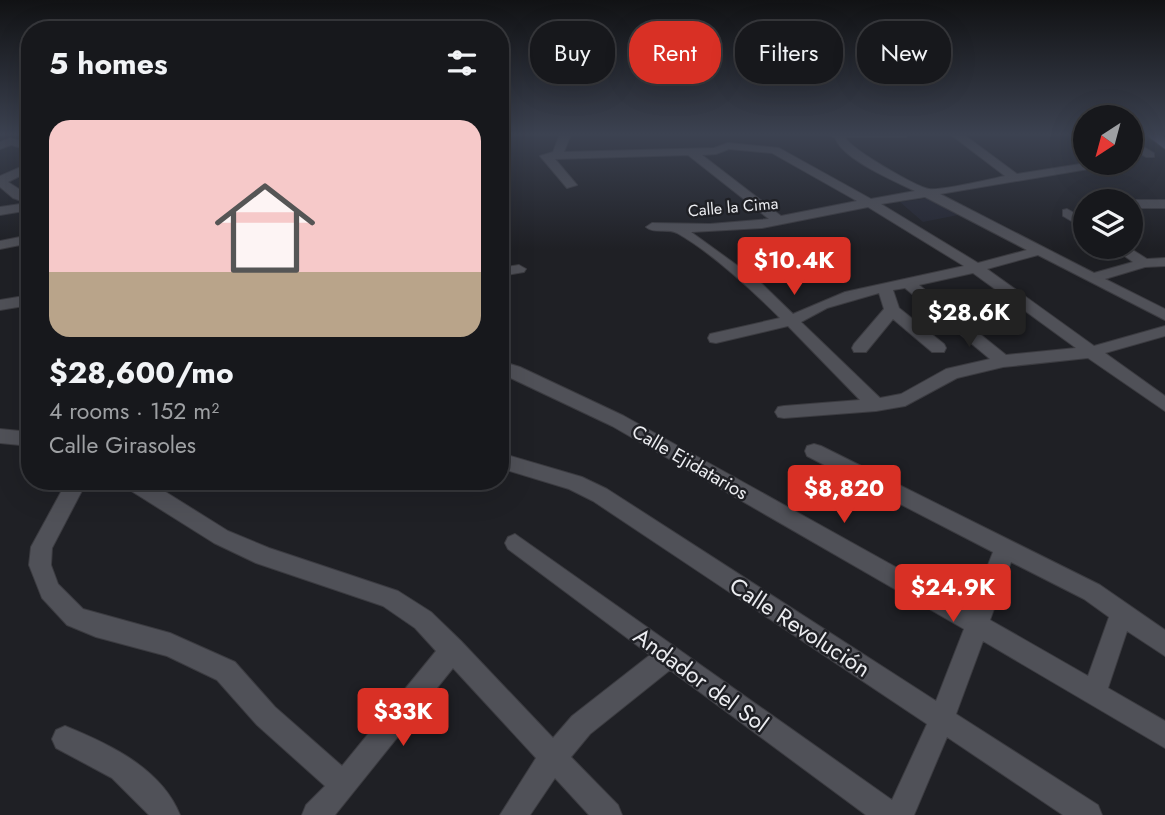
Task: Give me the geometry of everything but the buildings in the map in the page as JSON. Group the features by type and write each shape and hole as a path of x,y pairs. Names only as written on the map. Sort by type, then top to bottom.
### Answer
{"street":[{"path":"562,172 570,185"},
{"path":"717,172 779,220"},
{"path":"815,172 976,268 1165,405"},
{"path":"887,172 1165,315"},
{"path":"1007,172 1015,178"},
{"name":"Calle la Cima","path":"652,227 743,226 1051,172"},
{"path":"2,181 21,180"},
{"path":"2,181 21,197"},
{"path":"1143,204 1165,204"},
{"path":"0,211 21,208"},
{"path":"1067,213 1073,217"},
{"path":"678,228 755,285 876,405"},
{"path":"0,245 21,241"},
{"path":"716,338 793,320 850,295 976,268 1038,251"},
{"path":"1138,259 1144,263"},
{"path":"1092,278 1144,263 1165,262"},
{"path":"509,271 519,269"},
{"path":"907,282 1003,361"},
{"path":"885,288 892,310 938,348"},
{"path":"0,306 21,302"},
{"path":"860,348 892,310"},
{"path":"784,412 876,405 905,400 952,373 1003,361 1090,352 1165,331"},
{"name":"Calle Ejidatarios","path":"509,370 618,421 976,624 1165,735"},
{"path":"0,436 21,438"},
{"path":"814,451 1092,592 1165,643"},
{"name":"Calle Revolución","path":"509,463 575,483 600,495 1088,815"},
{"path":"72,490 42,547 40,565 50,592 75,617 96,626 170,645 226,671 266,716 344,785"},
{"path":"146,490 221,537 390,598 423,620 608,815"},
{"name":"Andador del Sol","path":"515,543 889,815"},
{"path":"900,815 942,718 1006,547"},
{"path":"1094,692 1122,614"},
{"path":"316,815 344,785 453,649"},
{"path":"514,815 553,757 581,725 668,656"},
{"path":"65,739 116,762 144,785 166,815"}],"shaded area":[{"path":"930,198 958,215 923,222 900,202"}]}
